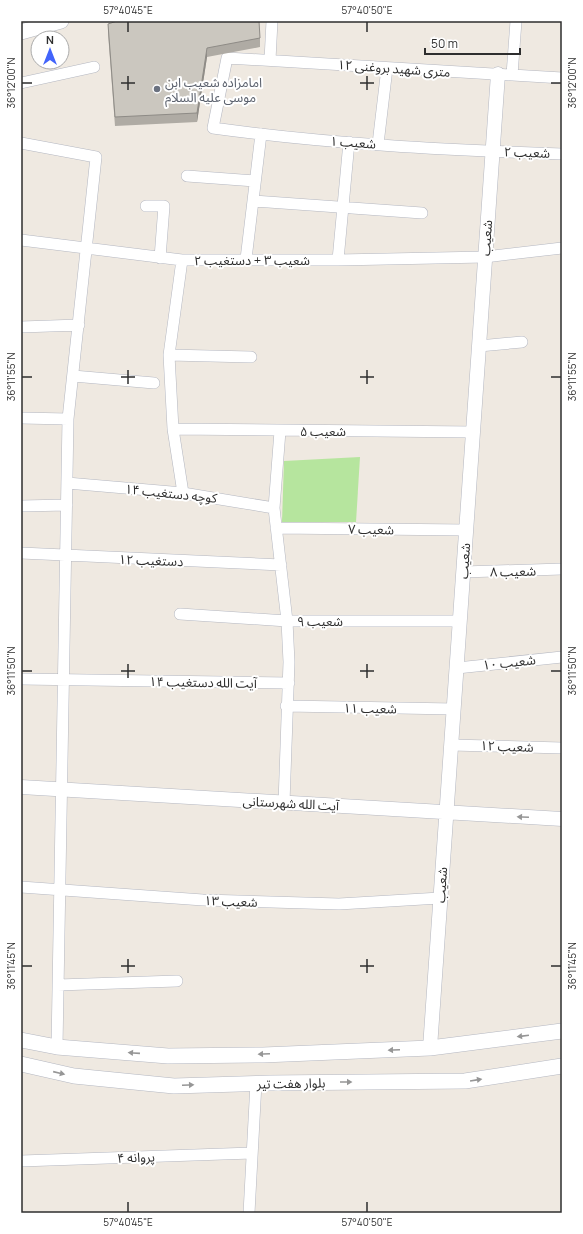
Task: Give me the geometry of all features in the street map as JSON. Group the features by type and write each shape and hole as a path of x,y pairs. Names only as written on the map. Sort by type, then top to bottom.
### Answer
{"main road":[{"path":"24,28 62,21"},
{"path":"21,1040 57,1047 168,1056 263,1055 430,1048 562,1031"},
{"name":"بلوار هفت تیر","path":"21,1064 74,1076 174,1086 256,1083 466,1081 562,1066"}],"street":[{"path":"270,60 272,21"},
{"path":"505,75 516,21"},
{"name":"۱۲ متری شهید بروغنی","path":"213,128 226,58 562,78"},
{"path":"21,83 94,67"},
{"path":"378,144 387,68"},
{"name":"شعیب","path":"430,1048 492,151 505,75"},
{"name":"شعیب ۱","path":"213,128 349,142 492,151"},
{"path":"246,259 260,134"},
{"path":"338,260 349,142"},
{"path":"21,143 96,157 68,419 57,1047"},
{"name":"شعیب ۲","path":"492,151 562,154"},
{"path":"187,176 255,181"},
{"path":"253,201 422,213"},
{"path":"146,206 164,206 160,258"},
{"name":"شعیب ۳ + دستغیب ۲","path":"21,240 182,260 338,260 485,257 562,248"},
{"path":"182,260 169,355 173,429 183,493"},
{"path":"21,327 79,325"},
{"path":"479,346 522,342"},
{"path":"169,355 251,357"},
{"path":"73,376 154,383"},
{"path":"21,418 68,419"},
{"name":"شعیب ۵","path":"173,429 473,432"},
{"path":"280,431 274,508 287,621 289,683 286,706 284,803"},
{"name":"کوچه دستغیب ۱۴","path":"67,483 183,493 274,508"},
{"path":"21,506 67,505"},
{"name":"شعیب ۷","path":"276,528 466,530"},
{"name":"دستغیب ۱۲","path":"21,554 281,565"},
{"name":"شعیب ۸","path":"463,572 562,569"},
{"name":"شعیب ۹","path":"180,614 287,621 460,621"},
{"name":"شعیب ۱۰","path":"456,668 562,657"},
{"name":"آیت الله دستغیب ۱۴","path":"21,679 289,683"},
{"name":"شعیب ۱۱","path":"286,706 454,709"},
{"name":"شعیب ۱۲","path":"451,744 562,748"},
{"name":"آیت الله شهرستانی","path":"21,787 562,819"},
{"name":"شعیب ۱۳","path":"21,887 60,892 202,900 340,904 440,898"},
{"path":"58,985 177,981"},
{"path":"249,1213 256,1083"},
{"name":"پروانه ۴","path":"21,1161 252,1153"}],"green space":[{"path":"360,457 356,522 282,522 284,461"}],"building":[{"name":"امامزاده شعیب ابن موسی علیه السلام","path":"117,21 259,21 260,38 207,48 197,113 115,117 108,24"}],"place":[{"name":"امامزاده شعیب ابن موسی علیه السلام","path":"157,89"}]}
